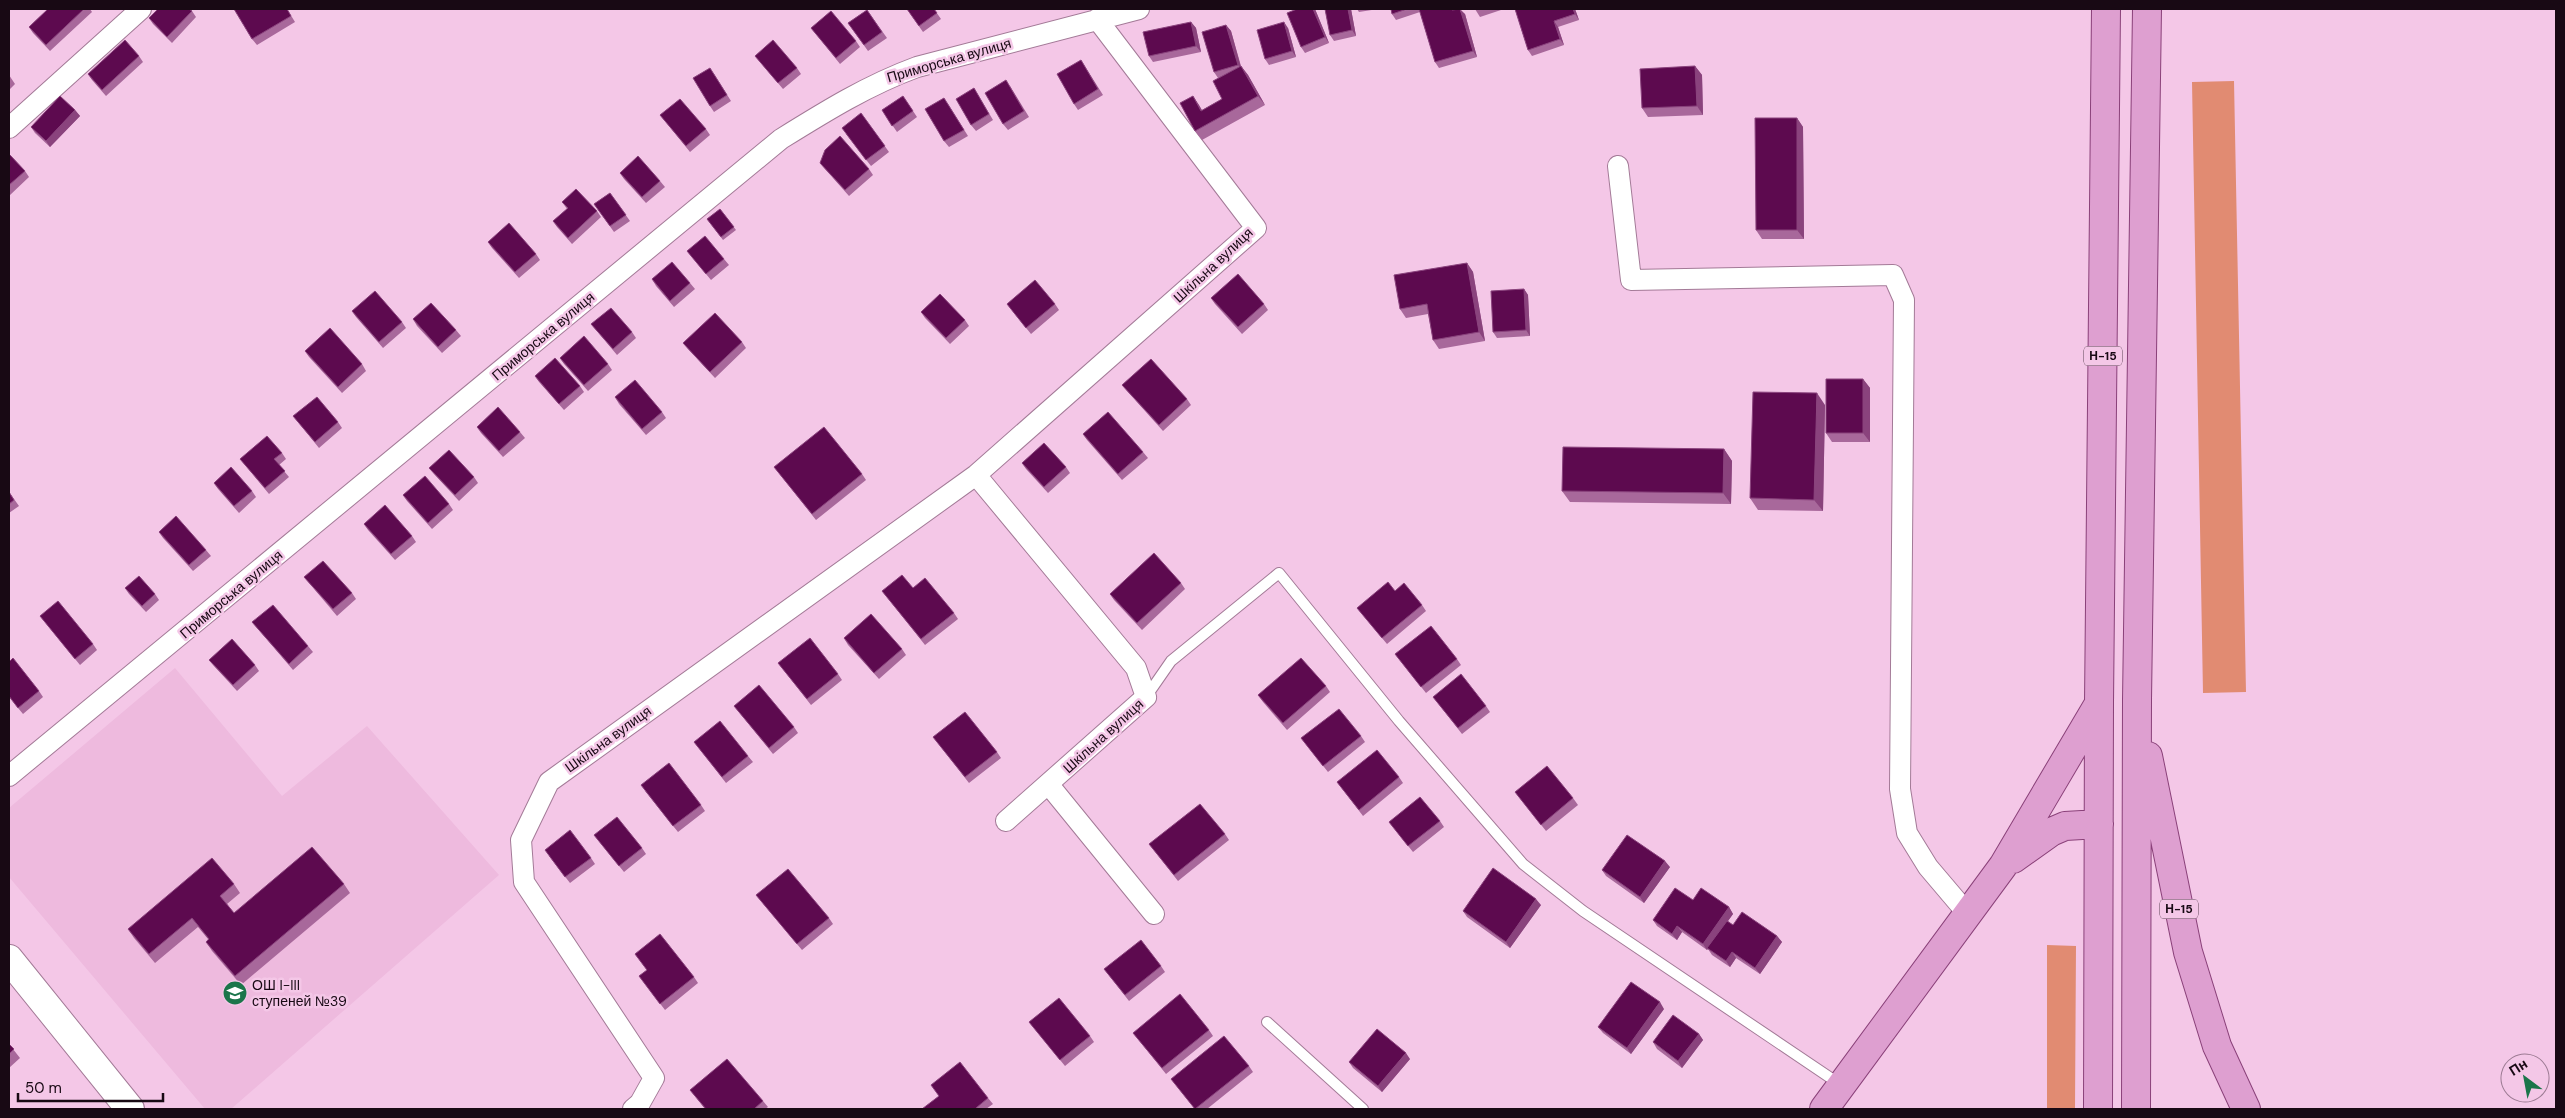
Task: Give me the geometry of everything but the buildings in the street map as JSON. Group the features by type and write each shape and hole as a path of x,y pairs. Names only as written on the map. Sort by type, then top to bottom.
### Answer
{"main road":[{"name":"Н-15","path":"2098,1109 2099,703 2106,9"},
{"name":"Н-15","path":"2148,9 2137,700 2188,952 2216,1046 2246,1109"},
{"path":"2136,1109 2137,700"},
{"path":"1824,1109 2003,866 2099,703"},
{"path":"2003,866 2051,832 2065,826 2099,824"}],"street":[{"path":"9,128 141,9"},
{"name":"Приморська вулиця","path":"9,776 781,139 850,96 891,76 917,67 1139,9"},
{"name":"Шкільна вулиця","path":"633,1109 640,1103 654,1078 524,882 521,840 549,782 976,475 1256,228 1097,19"},
{"path":"1618,166 1631,280 1893,275 1904,300 1900,789 1907,833 1928,867 1967,913"},
{"name":"Шкільна вулиця","path":"976,475 1136,668 1146,697 1006,821"},
{"path":"1048,785 1154,914"},
{"path":"9,958 130,1109"}],"lane":[{"path":"1146,697 1171,660 1279,573 1399,720 1523,864 1583,912 1841,1086"},
{"path":"1267,1022 1362,1109"}],"shaded area":[{"path":"2234,81 2246,692 2203,693 2192,82"},
{"name":"ОШ I-III ступеней №39","path":"175,668 282,796 367,726 499,875 231,1109 205,1109 9,877 9,808"},
{"path":"2047,945 2076,946 2075,1109 2047,1109"}],"place":[{"name":"ОШ I-III ступеней №39","path":"235,993"}]}
